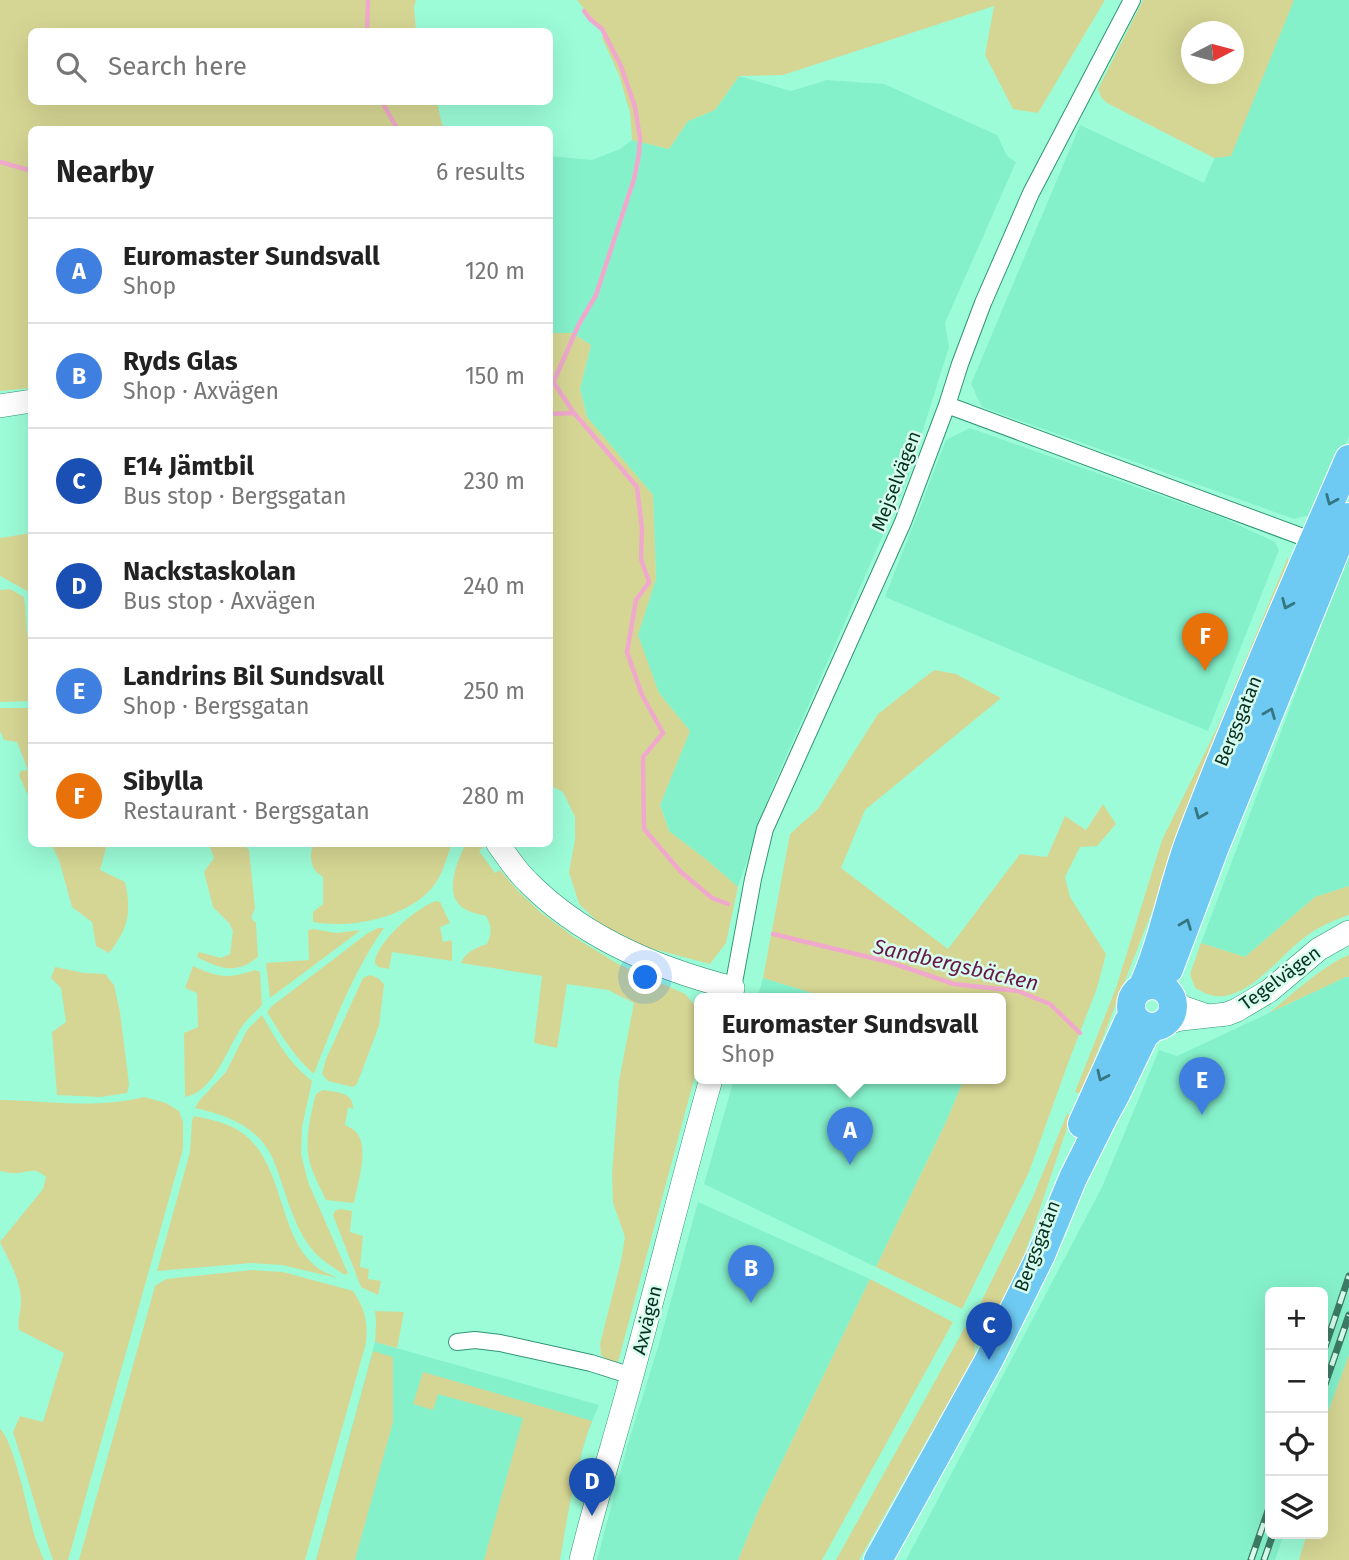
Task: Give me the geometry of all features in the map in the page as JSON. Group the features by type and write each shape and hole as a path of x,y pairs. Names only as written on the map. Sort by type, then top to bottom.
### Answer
{"highway":[{"name":"Bergsgatan","path":"1158,991 1215,847 1324,545 1349,459"},
{"name":"Bergsgatan","path":"1324,545 1349,517"},
{"name":"Bergsgatan","path":"1150,1023 1132,1004 1133,998 1158,991"},
{"name":"Bergsgatan","path":"1150,1023 1168,1020 1173,1008 1158,991"},
{"name":"Bergsgatan","path":"878,1560 1007,1323 1041,1255 1073,1178 1150,1023"}],"street":[{"name":"Mejselvägen","path":"731,993 765,829 903,522 983,303 1031,192 1132,0"},
{"path":"0,406 28,402"},
{"path":"947,405 1324,545"},
{"path":"500,847 526,881 591,932 626,952 729,993"},
{"name":"Tegelvägen","path":"1150,1023 1227,1014 1246,1006 1320,949 1349,932"},
{"path":"1158,991 1182,1007 1209,1016"},
{"name":"Axvägen","path":"581,1560 709,1084"},
{"path":"457,1342 475,1340 500,1343 591,1363 632,1376"}],"shaded area":[{"path":"0,0 416,0 416,28 28,28 28,105 438,105 442,126 28,126 28,388 0,391"},
{"path":"577,0 1105,0 1038,113 1013,109 985,55 994,6 783,75 739,76 715,110 688,121 669,149 632,140 630,113 619,75 602,38 604,28 594,21"},
{"path":"1143,0 1294,0 1231,156 1214,158 1107,103 1098,89"},
{"path":"1280,0 1349,0 1349,436 1317,513 1294,519 982,407 971,384 1080,125 1204,183"},
{"path":"739,76 791,91 827,80 884,84 997,135 1007,156 1016,162 945,323 949,347 908,478 771,791 738,887 669,831 660,804 690,731 659,693 637,635 656,579 653,495 587,417 580,389 591,345 572,333 553,333 553,156 592,160 620,149 632,140 669,149 688,121 715,110"},
{"path":"553,333 572,333 591,345 580,389 587,417 653,495 656,579 638,635 659,693 690,731 660,805 669,831 738,887 726,943 710,964 646,947 599,923 579,904 569,872 575,840 575,817 563,792 553,787"},
{"path":"970,428 1221,517 1275,542 1279,550 1208,731 885,597 946,440"},
{"path":"28,533 28,591 0,576 0,538"},
{"path":"1349,552 1349,886 1315,897 1245,957 1201,943"},
{"path":"1288,557 1289,571 1081,1094 1075,1092 1116,988 1162,840 1219,724"},
{"path":"10,589 24,597 28,637 28,701 0,702 0,590"},
{"path":"934,670 956,674 1001,698 865,810 841,868 948,949 1020,854 1047,857 1065,816 1086,830 1103,804 1116,824 1097,846 1080,847 1065,877 1070,897 1106,954 1097,988 1029,1172 962,1309 876,1267 962,1084 1006,1084 1006,993 812,993 763,978 790,834 818,809 878,714"},
{"path":"0,708 28,708 28,770 17,742 4,740 0,731"},
{"path":"28,770 28,795 19,775 21,771"},
{"path":"52,847 106,847 100,870 125,882 128,902 127,920 109,953 96,946 92,922 72,907 59,860"},
{"path":"210,847 246,847 249,850 255,908 251,918 256,923 258,957 235,968 214,965 197,957 199,952 221,958 230,954 233,931 213,907 204,872 214,858"},
{"path":"312,847 451,847 438,880 416,902 390,915 348,924 313,922 313,912 323,904 323,877 315,870 311,854"},
{"path":"465,847 483,847 479,851 495,873 500,870 539,911 618,964 685,994 694,1004 694,1080 618,1362 607,1360 601,1355 600,1344 625,1237 613,1203 612,1174 619,1081 634,1003 608,990 567,984 557,1048 534,1043 542,976 461,963 468,953 487,944 491,930 486,916 465,909 454,896 454,878"},
{"path":"1349,886 1349,915 1310,933 1249,986 1223,996 1208,994 1195,988 1190,974 1201,943 1245,957 1315,897"},
{"path":"436,901 440,902 450,923 440,927 443,942 452,940 452,961 392,952 389,969 378,967 375,963 377,955 389,936 418,910"},
{"path":"378,928 384,928 353,980 314,1074 294,1053 267,1012"},
{"path":"308,930 336,933 361,930 270,998 266,963 309,960"},
{"path":"1349,955 1349,977 1269,1013 1319,973"},
{"path":"193,966 224,976 255,970 260,972 262,1005 243,1025 212,1078 195,1093 185,1097 184,1033 198,1027 197,993 185,988"},
{"path":"55,967 105,974 114,985 129,1084 127,1093 100,1097 57,1095 52,1032 66,1022 61,988 51,978"},
{"path":"370,975 384,984 379,1026 357,1084 353,1087 328,1081 322,1074 326,1059 363,978"},
{"path":"1349,977 1349,1355 1328,1412 1328,1287 1265,1287 1265,1539 1282,1539 1275,1560 906,1560 1102,1187 1159,1050 1177,1056"},
{"path":"763,978 812,993 759,993"},
{"path":"262,1015 290,1059 312,1081 302,1127 301,1154 308,1182 348,1273 345,1275 318,1256 304,1238 273,1159 259,1139 241,1124 219,1114 195,1108 226,1072 247,1030"},
{"path":"733,1084 962,1084 876,1267 704,1184"},
{"path":"323,1090 343,1094 353,1103 353,1109 348,1107 345,1125 354,1130 360,1138 363,1155 354,1203 326,1200 309,1160 311,1116 316,1094"},
{"path":"144,1097 166,1103 179,1111 183,1122 183,1149 68,1560 53,1560 13,1432 20,1416 43,1422 64,1353 19,1330 19,1286 0,1242 43,1189 46,1177 36,1171 0,1171 0,1100 108,1103"},
{"path":"1067,1114 1071,1116 1025,1253 997,1311 975,1314 1032,1199"},
{"path":"194,1116 236,1129 252,1141 272,1175 292,1233 301,1250 316,1267 337,1278 282,1265 252,1263 157,1271 190,1152"},
{"path":"698,1202 870,1279 759,1509 738,1560 597,1560 627,1447"},
{"path":"340,1209 352,1211 350,1232 363,1236 360,1267 369,1269 368,1279 381,1281 378,1295 361,1287 333,1215"},
{"path":"252,1270 283,1272 353,1291 366,1322 366,1343 305,1560 79,1560 155,1286 166,1279"},
{"path":"870,1279 953,1322 822,1560 738,1560 759,1509"},
{"path":"375,1311 404,1312 397,1348 375,1342"},
{"path":"965,1327 974,1337 975,1355 859,1560 836,1560"},
{"path":"375,1342 599,1405 586,1436 568,1511 560,1560 316,1560"},
{"path":"373,1351 393,1357 393,1422 355,1560 316,1560"},
{"path":"1349,1355 1349,1560 1299,1560 1305,1539 1328,1539 1328,1412"},
{"path":"423,1372 592,1421 577,1472 560,1560 484,1560 523,1418 438,1394 433,1410 413,1404"},
{"path":"0,1429 10,1447 44,1560 0,1560"}],"waterway":[{"path":"367,28 368,0"},
{"path":"553,383 579,324 596,295 634,179 639,154 640,138 635,107 621,66 602,29 584,11"},
{"path":"384,105 396,126"},
{"name":"Sandbergsbäcken","path":"0,162 28,170"},
{"path":"553,382 574,413"},
{"name":"Sandbergsbäcken","path":"553,414 574,413 637,487 642,529 641,559 649,582 636,600 627,652 642,695 663,733 643,757 644,829 681,872 712,898 728,904"},
{"name":"Sandbergsbäcken","path":"773,934 889,962 954,984 1018,991 1050,1004 1080,1033"}],"railway":[{"path":"1324,1350 1349,1276"},
{"path":"1328,1376 1349,1315"},
{"path":"1251,1560 1265,1519"},
{"path":"1264,1560 1271,1539"}],"place":[{"name":"Sibylla","path":"1205,671"},
{"name":"Landrins Bil Sundsvall","path":"1202,1115"},
{"name":"Euromaster Sundsvall","path":"850,1165"},
{"name":"Ryds Glas","path":"751,1303"},
{"name":"E14 Jämtbil","path":"989,1360"},
{"name":"Nackstaskolan","path":"592,1516"}]}
